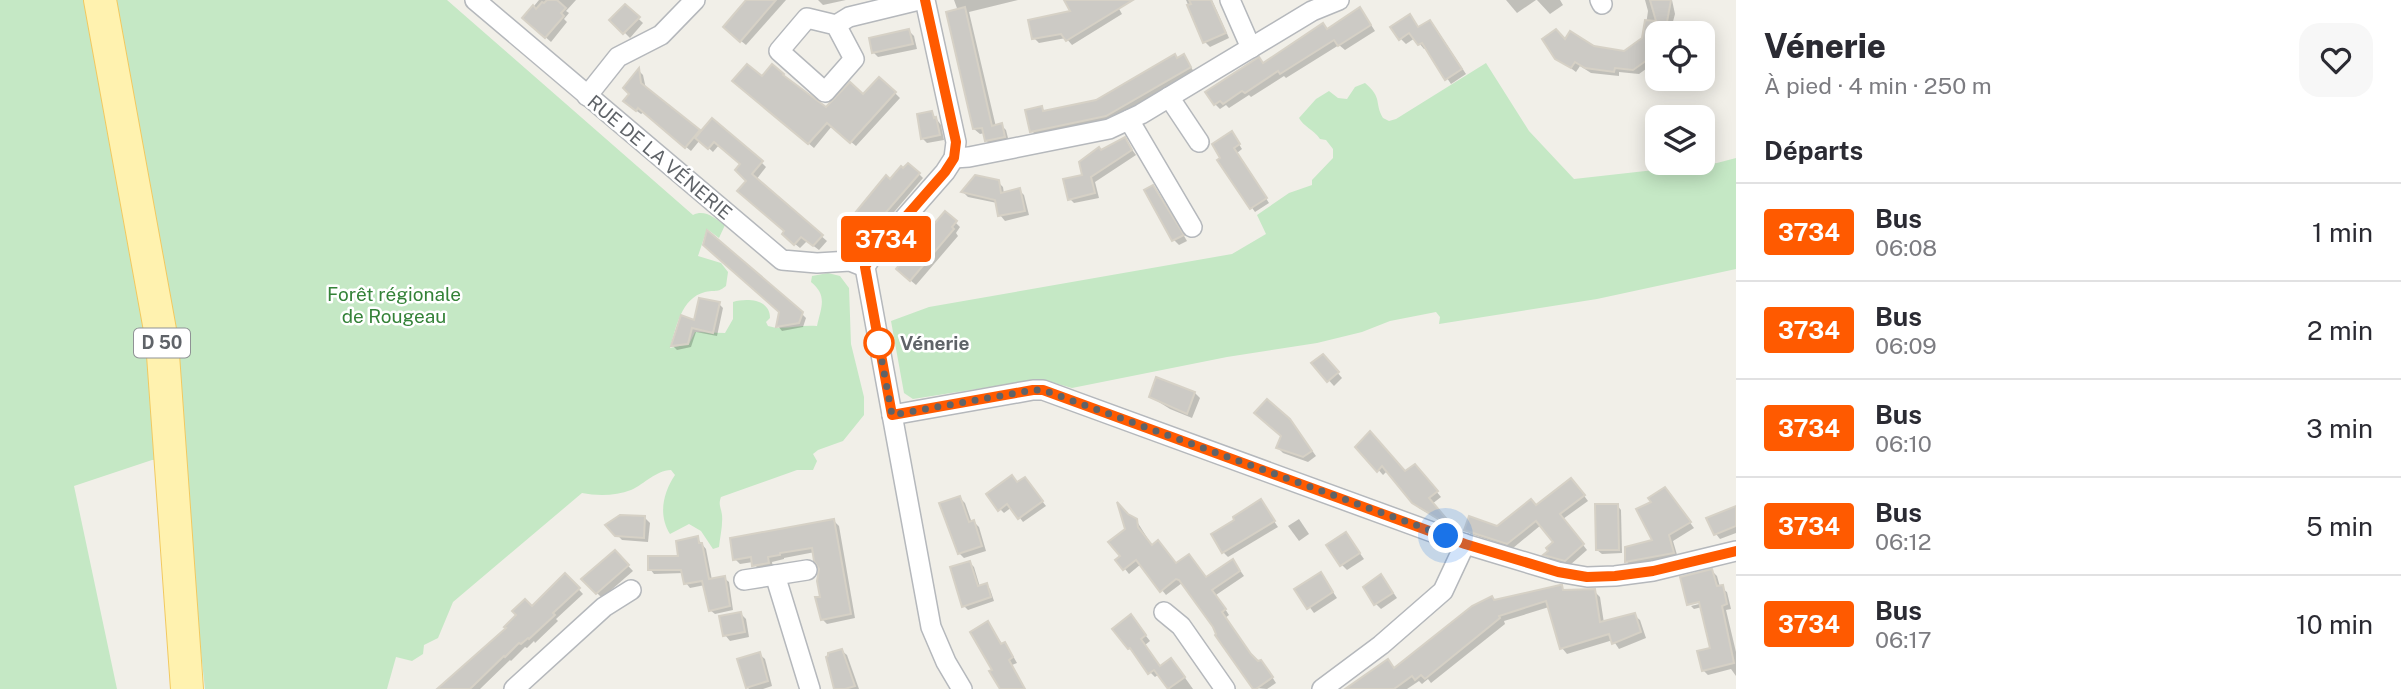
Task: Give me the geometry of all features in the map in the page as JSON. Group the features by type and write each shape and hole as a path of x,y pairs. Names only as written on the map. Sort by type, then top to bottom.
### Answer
{"main road":[{"name":"D 50","path":"100,0 162,341 187,689"}],"street":[{"path":"587,96 618,57 661,35 695,0"},
{"path":"836,25 849,18 919,0"},
{"path":"925,0 956,142 954,158 865,267 931,627 961,689"},
{"path":"1230,0 1251,48"},
{"path":"954,158 1109,129 1251,48 1309,6 1339,0"},
{"name":"RUE DE LA VÉNERIE","path":"482,2 587,96 782,260 817,263 850,261 865,267"},
{"path":"1169,97 1199,142"},
{"path":"1129,120 1192,227"},
{"path":"892,415 1043,390 1465,544 1558,572 1587,577 1653,571 1736,551"},
{"path":"1322,689 1381,645 1443,591 1465,544"},
{"path":"744,580 807,570"},
{"path":"775,575 810,689"},
{"path":"514,689 604,607 631,590"},
{"path":"1164,612 1181,626 1224,689"}],"green space":[{"name":"Forêt régionale de Rougeau","path":"0,0 447,0 693,215 705,214 725,225 719,238 707,229 698,256 721,263 728,272 726,286 718,291 697,295 690,300 677,323 670,348 689,344 695,332 725,333 733,319 733,302 739,301 757,301 766,307 770,318 766,322 768,326 817,326 821,297 811,282 812,276 828,273 840,276 849,288 851,344 864,397 864,415 843,441 813,454 817,461 813,470 797,470 721,497 719,547 713,549 701,531 689,524 670,534 666,527 663,512 665,497 675,475 671,470 625,492 606,495 582,493 453,602 438,638 424,645 423,654 412,661 396,657 387,689 205,689 180,460 152,460 74,486 117,689 0,689"},
{"path":"1486,63 1529,131 1574,179 1645,171 1645,175 1715,175 1715,163 1736,158 1736,269 1597,299 1439,324 1440,317 1436,312 1390,321 1362,332 1317,343 1227,357 1072,388 1040,379 913,399 904,393 891,321 929,307 1232,254 1266,234 1257,215 1289,193 1312,185 1312,180 1333,158 1333,149 1326,140 1320,139 1299,118 1316,99 1329,91 1338,98 1347,99 1355,87 1365,83 1376,97 1383,118 1389,121"}],"building":[{"path":"547,0 557,0 566,8 561,13 564,16 545,38 522,18 533,5 536,9"},
{"path":"746,0 776,0 740,42 723,27"},
{"path":"1064,0 1133,0 1066,41 1061,34 1032,39 1028,20 1070,11"},
{"path":"1189,0 1211,0 1226,33 1203,43 1187,5 1191,4"},
{"path":"1650,0 1671,0 1667,21 1656,21"},
{"path":"625,4 640,17 623,34 609,20"},
{"path":"965,7 992,126 1002,123 1005,137 985,141 982,128 973,129 946,12"},
{"path":"1360,7 1371,25 1338,46 1334,40 1280,74 1278,71 1223,104 1220,101 1214,105 1205,92 1259,57 1263,63 1323,23 1327,29"},
{"path":"1410,14 1418,27 1430,20 1462,69 1445,80 1422,43 1418,45 1409,33 1399,40 1390,27"},
{"path":"1645,20 1656,21 1645,21 1645,62 1633,70 1615,68 1614,72 1585,68 1575,62 1571,68 1555,59 1542,39 1556,29 1565,39 1570,31 1594,46 1624,51 1642,38"},
{"path":"909,29 913,44 872,53 869,38"},
{"path":"1175,54 1177,58 1184,54 1191,67 1106,116 1030,132 1025,110 1042,106 1043,111 1096,100"},
{"path":"747,64 762,76 772,64 826,107 850,82 863,94 879,77 896,92 850,143 827,123 808,144 732,81"},
{"path":"639,68 641,83 700,130 685,148 638,108 636,111 623,101 629,94 623,88"},
{"path":"932,111 940,135 921,139 917,114"},
{"path":"712,118 763,161 752,174 823,235 813,246 801,237 794,245 782,234 784,231 737,191 746,181 735,170 740,164 714,142 708,149 695,138"},
{"path":"1232,131 1240,144 1234,148 1267,198 1250,209 1217,160 1220,158 1212,144"},
{"path":"1125,137 1132,150 1091,177 1095,193 1068,200 1063,179 1082,175 1079,162 1099,147 1101,150"},
{"path":"908,163 920,173 862,240 847,228 858,216 855,213 886,175 890,179 901,166 903,168"},
{"path":"975,175 999,180 1001,193 1020,188 1025,211 998,216 995,200 961,192"},
{"path":"1153,185 1184,235 1172,241 1144,190"},
{"path":"945,211 957,221 952,227 954,229 910,281 896,269"},
{"path":"707,230 803,312 799,323 776,327 779,312 703,245"},
{"path":"699,298 720,302 713,333 692,328 688,344 671,346 681,315 694,320"},
{"path":"1323,354 1339,372 1327,382 1311,363"},
{"path":"1156,377 1195,392 1187,414 1149,397"},
{"path":"1267,399 1290,419 1312,451 1303,457 1276,448 1281,436 1254,413"},
{"path":"1370,431 1405,471 1415,464 1438,491 1429,498 1450,523 1448,525 1412,503 1382,466 1377,472 1355,447"},
{"path":"1012,475 1017,482 1025,477 1043,501 1018,519 1007,504 998,511 986,494"},
{"path":"1571,478 1585,495 1560,514 1584,544 1565,561 1543,555 1553,542 1536,521 1507,544 1464,530 1469,516 1497,526 1531,499 1536,505"},
{"path":"1665,487 1691,522 1669,535 1674,553 1625,562 1625,547 1652,540 1636,509 1651,502 1648,498"},
{"path":"960,496 969,522 974,520 982,546 958,554 939,503"},
{"path":"1261,499 1275,521 1222,553 1211,534"},
{"path":"1117,502 1137,519 1138,527 1152,545 1158,540 1176,563 1189,554 1206,577 1233,559 1240,571 1212,590 1226,609 1222,612 1251,654 1258,661 1261,660 1273,677 1253,689 1179,580 1176,579 1160,592 1136,560 1123,570 1115,560 1120,556 1108,542 1125,529"},
{"path":"1595,504 1618,504 1619,550 1596,550"},
{"path":"1736,506 1736,526 1714,535 1706,518"},
{"path":"620,515 645,516 644,538 615,536 605,525"},
{"path":"834,519 851,614 821,620 815,597 820,597 817,581 819,569 814,561 812,548 780,553 768,557 769,563 752,566 751,557 733,560 730,538"},
{"path":"1346,532 1360,553 1340,566 1326,545"},
{"path":"698,536 699,543 702,543 709,579 725,576 730,606 709,611 702,581 684,584 681,570 648,570 648,556 678,556 676,541"},
{"path":"615,550 629,565 596,594 581,579"},
{"path":"970,561 978,586 987,583 991,597 962,607 950,567"},
{"path":"1712,569 1717,586 1723,585 1727,604 1722,606 1734,663 1702,671 1697,651 1710,648 1699,602 1687,605 1680,577"},
{"path":"1321,572 1333,592 1307,609 1294,589"},
{"path":"565,573 580,588 529,639 519,643 470,689 437,689 506,628 504,627 516,615 512,611 525,599 532,606"},
{"path":"1381,574 1393,593 1374,605 1363,587"},
{"path":"1562,585 1563,590 1595,589 1600,622 1635,613 1641,632 1612,644 1609,634 1560,649 1546,601 1499,616 1500,618 1425,679 1421,675 1415,680 1412,676 1394,689 1345,689 1388,659 1394,668 1472,606 1492,596 1494,600"},
{"path":"741,612 745,632 723,636 719,616"},
{"path":"1131,614 1146,635 1141,639 1160,666 1171,658 1185,677 1168,689 1154,670 1148,674 1130,648 1128,649 1112,629"},
{"path":"988,621 1001,644 1005,642 1013,657 1009,660 1025,689 1000,689 989,671 992,670 970,632"},
{"path":"842,649 855,686 834,689 826,657 828,653"},
{"path":"760,652 768,681 746,688 737,659"}],"bus line":[{"name":"3734","path":"925,0 956,142 954,158 945,172 873,254 865,267 892,415 1043,390 1465,544 1558,572 1587,577 1653,571 1736,551"}],"place":[{"name":"Vénerie","path":"879,343"}],"route":[{"path":"879,343 878,340 892,415 1043,390 1446,536"}]}
